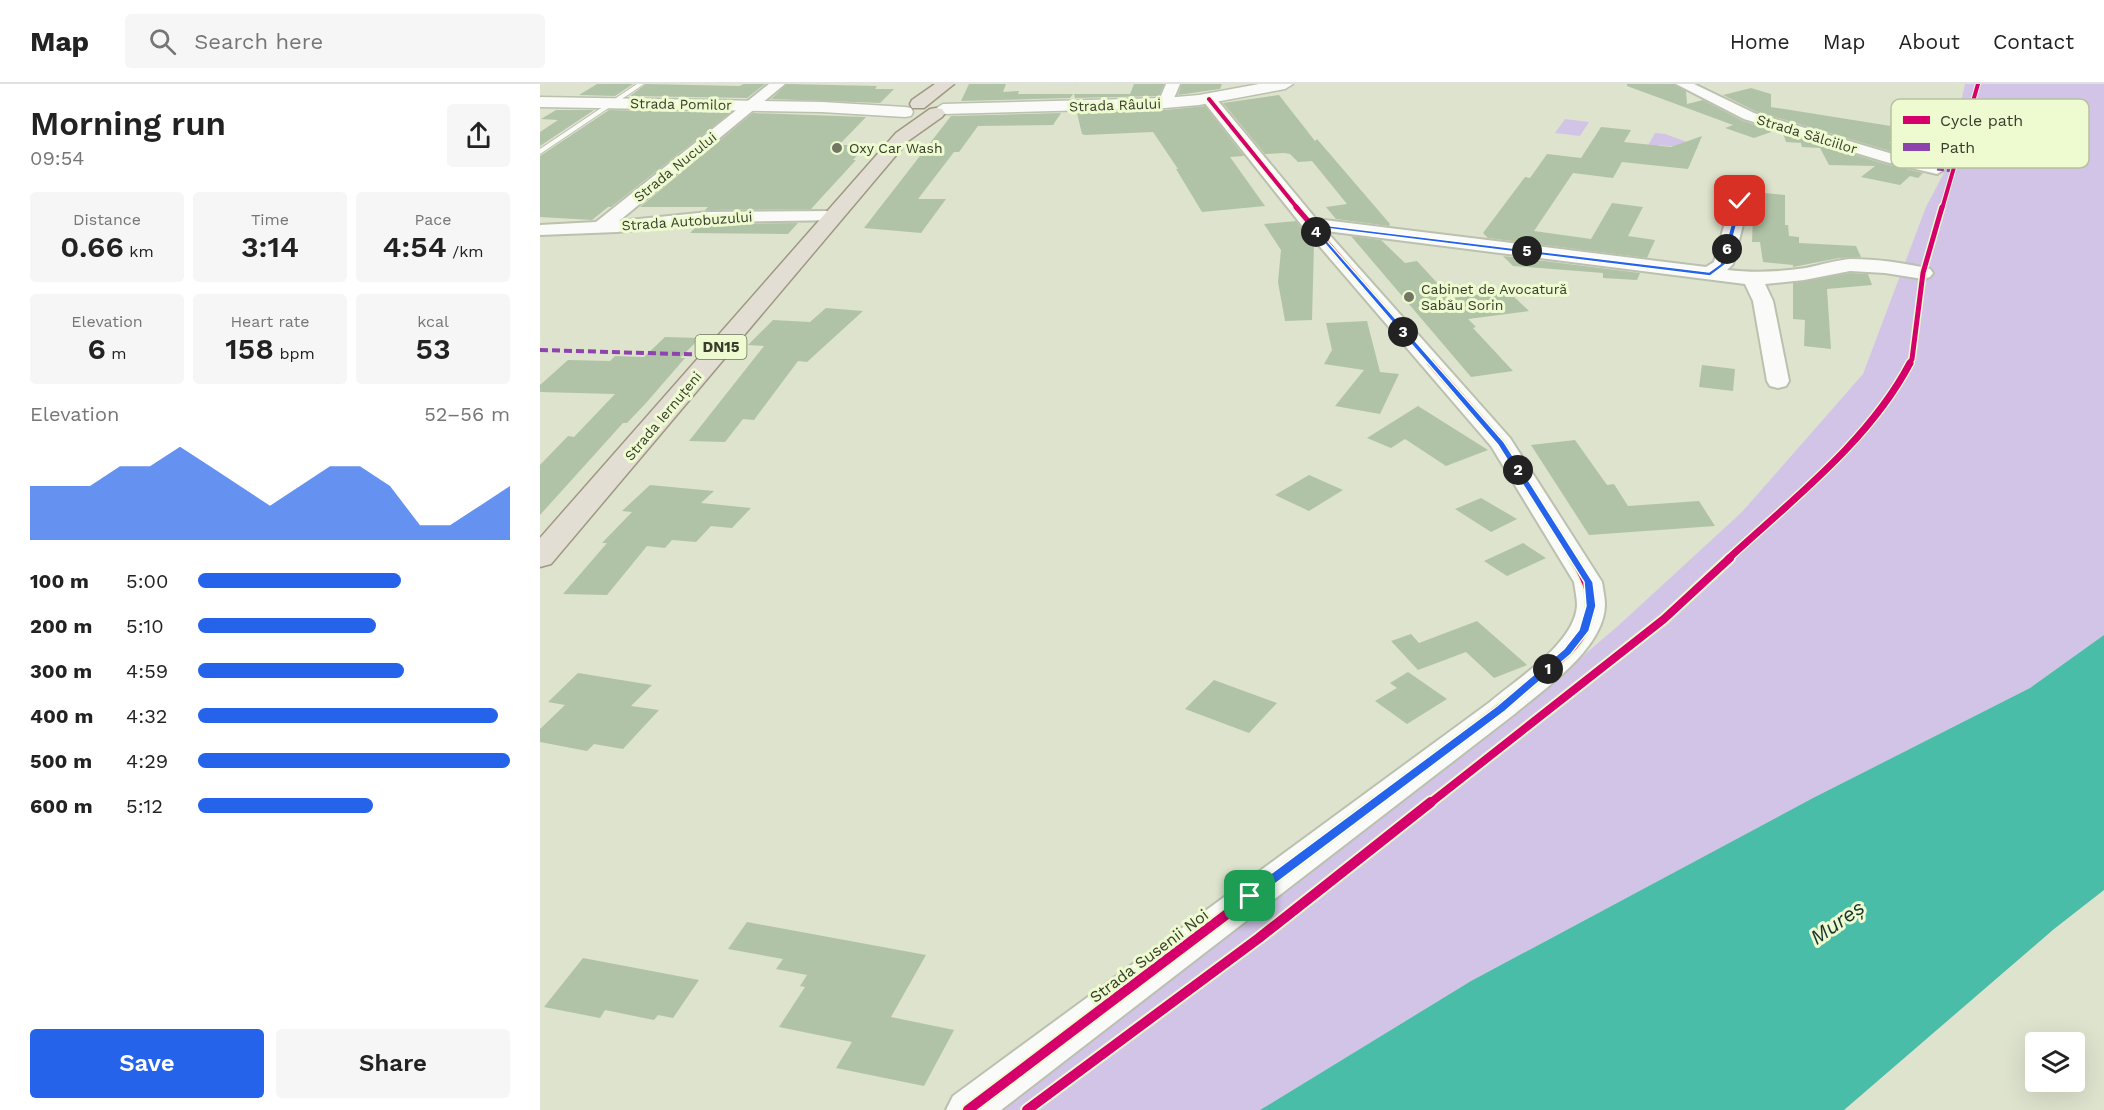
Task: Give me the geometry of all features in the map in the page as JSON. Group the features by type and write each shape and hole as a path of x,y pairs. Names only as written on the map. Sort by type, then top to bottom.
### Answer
{"main road":[{"name":"Strada Iernuțeni","path":"540,557 834,216 909,114 946,84"},
{"name":"Strada Iernuțeni","path":"909,114 940,109 952,84"},
{"path":"909,114 940,109"}],"street":[{"name":"Strada Nucului","path":"600,228 778,84"},
{"path":"1165,104 1173,84"},
{"name":"Strada Râului","path":"940,109 1165,104 1209,99 1285,84"},
{"name":"Strada Sălciilor","path":"1683,84 1749,117 1891,159"},
{"name":"Strada Susenii Noi","path":"968,1110 1501,709 1568,652 1584,631 1591,606 1588,582 1501,443 1310,224 1209,99"},
{"name":"Strada Pomilor","path":"540,102 822,107 909,114"},
{"name":"Strada Sălciilor","path":"1932,168 1937,169"},
{"path":"1710,274 1723,264 1740,201"},
{"name":"Strada Autobuzului","path":"540,230 600,228 709,217 834,216"},
{"path":"1310,224 1753,279 1804,274 1850,265 1885,267 1923,273"},
{"path":"1753,279 1763,301 1778,381"}],"lane":[{"path":"540,152 641,84"}],"path":[{"path":"1050,84 1076,85"}],"shaded area":[{"path":"1965,84 2104,84 2104,635 2030,688 1813,798 1471,981 1260,1110 1001,1110 1512,717 1619,625 1742,512 1863,374 1926,207 1946,168 2089,168 2089,99 1962,99"},
{"path":"1565,119 1589,122 1580,136 1555,133"},
{"path":"1655,133 1665,134 1698,146 1697,149 1659,145 1651,161 1640,160"}],"water":[{"name":"Mureș","path":"2104,635 2104,890 2054,929 1844,1110 1260,1110 1471,981 1813,798 2030,688"}],"building":[{"path":"597,84 633,84 615,96 579,95"},
{"path":"646,84 740,86 765,84 747,98 630,96"},
{"path":"787,84 877,86 875,89 894,89 880,103 771,99"},
{"path":"969,84 1006,84 1003,92 1019,91 1018,94 1073,94 1070,98 961,101"},
{"path":"1134,84 1164,84 1159,96 1075,98 1074,94 1130,94"},
{"path":"1182,84 1222,84 1220,89 1178,95"},
{"path":"1627,84 1674,84 1686,91 1687,104 1703,100 1743,121 1774,131 1754,138 1725,128 1733,125 1627,86"},
{"path":"1751,88 1771,94 1771,107 1891,126 1889,143 1891,143 1891,151 1755,111 1723,95"},
{"path":"1279,95 1315,141 1317,139 1390,224 1389,226 1336,219 1326,207 1347,204 1312,161 1298,162 1290,154 1284,153 1265,154 1223,103"},
{"path":"1205,106 1244,156 1230,157 1265,206 1202,212 1176,169 1178,169 1153,132 1085,135 1082,134 1077,113 1165,110"},
{"path":"556,110 594,110 540,146 540,132 558,120 541,119"},
{"path":"609,110 730,113 592,220 540,217 540,156"},
{"path":"753,113 866,117 839,145 867,145 811,209 705,210 708,207 640,207"},
{"path":"1061,113 1053,125 978,126 959,152 954,152 918,199 946,199 921,233 864,228 951,116"},
{"path":"1601,127 1631,130 1624,142 1671,147 1702,136 1688,169 1622,162 1613,178 1573,173 1534,231 1591,239 1612,203 1643,207 1628,236 1655,240 1647,258 1488,238 1483,233 1525,177 1530,178 1547,154 1581,158"},
{"path":"1783,133 1891,165 1891,168 1923,173 1918,178 1910,176 1900,185 1861,177 1875,166 1829,165 1820,148 1802,147 1801,143 1786,142"},
{"path":"1754,192 1785,195 1785,225 1788,225 1789,236 1799,237 1799,243 1856,246 1861,257 1839,258 1793,267 1793,265 1763,262 1760,242 1752,242"},
{"path":"1296,221 1314,243 1312,320 1285,321 1278,282 1281,250 1264,224"},
{"path":"798,223 788,234 690,233 698,225"},
{"path":"1351,236 1381,240 1405,263 1417,261 1451,298 1508,291 1529,311 1468,319 1476,327 1473,328 1513,371 1471,377"},
{"path":"1503,256 1640,273 1637,280 1603,278 1603,273 1513,266"},
{"path":"1850,273 1868,274 1872,285 1827,289 1831,349 1804,346 1805,320 1793,319 1793,283"},
{"path":"826,308 863,311 807,362 798,361 754,420 743,419 725,442 689,441 764,346 748,345 773,320 810,322"},
{"path":"1367,321 1380,372 1399,374 1380,414 1335,406 1364,370 1324,364 1332,350 1326,323"},
{"path":"665,337 700,338 680,358 685,358 646,403 627,423 623,423 540,515 540,465 568,436 574,437 615,394 540,392 540,385 568,360 610,361 615,356 644,357"},
{"path":"1702,365 1735,369 1733,391 1699,387"},
{"path":"1418,406 1488,450 1446,466 1405,439 1391,448 1367,438"},
{"path":"1575,440 1607,485 1614,484 1628,506 1699,501 1715,526 1589,535 1531,445"},
{"path":"1309,475 1343,490 1309,511 1275,495"},
{"path":"650,485 714,491 701,503 751,508 732,528 711,526 696,542 672,540 665,548 647,546 607,595 563,594 607,543 602,543 632,512 622,511"},
{"path":"1481,498 1517,519 1491,532 1455,509"},
{"path":"1523,543 1546,558 1507,576 1484,561"},
{"path":"1477,621 1527,665 1494,678 1466,652 1418,670 1391,641 1411,634 1419,643"},
{"path":"1408,672 1447,699 1407,724 1375,701 1397,688 1390,683"},
{"path":"578,673 652,685 631,706 659,710 623,749 594,744 587,751 540,742 540,729 565,705 548,702"},
{"path":"1214,680 1277,703 1249,733 1185,709"},
{"path":"747,922 926,955 891,1017 954,1030 924,1086 836,1068 852,1042 779,1027 805,987 800,986 807,975 776,969 783,959 728,949"},
{"path":"583,958 699,980 673,1018 658,1015 654,1020 605,1010 600,1018 544,1007"}],"marked path":[{"path":"1937,169 1953,171"},
{"path":"540,350 715,355"}],"cycle path":[{"path":"1974,99 1978,84"},
{"path":"968,1110 1501,709 1568,652 1584,631 1591,606 1588,582 1501,443 1310,224 1209,99"},
{"path":"1027,1110 1259,938 1664,619 1838,457 1894,393 1912,359 1923,273 1954,168"}],"place":[{"name":"Oxy Car Wash","path":"837,148"},
{"name":"Cabinet de Avocatură Sabău Sorin","path":"1409,297"}],"route":[{"path":"1250,896 1501,709 1568,652 1584,631 1591,606 1588,582 1501,443 1310,224 1710,274 1723,264 1740,201"}]}
